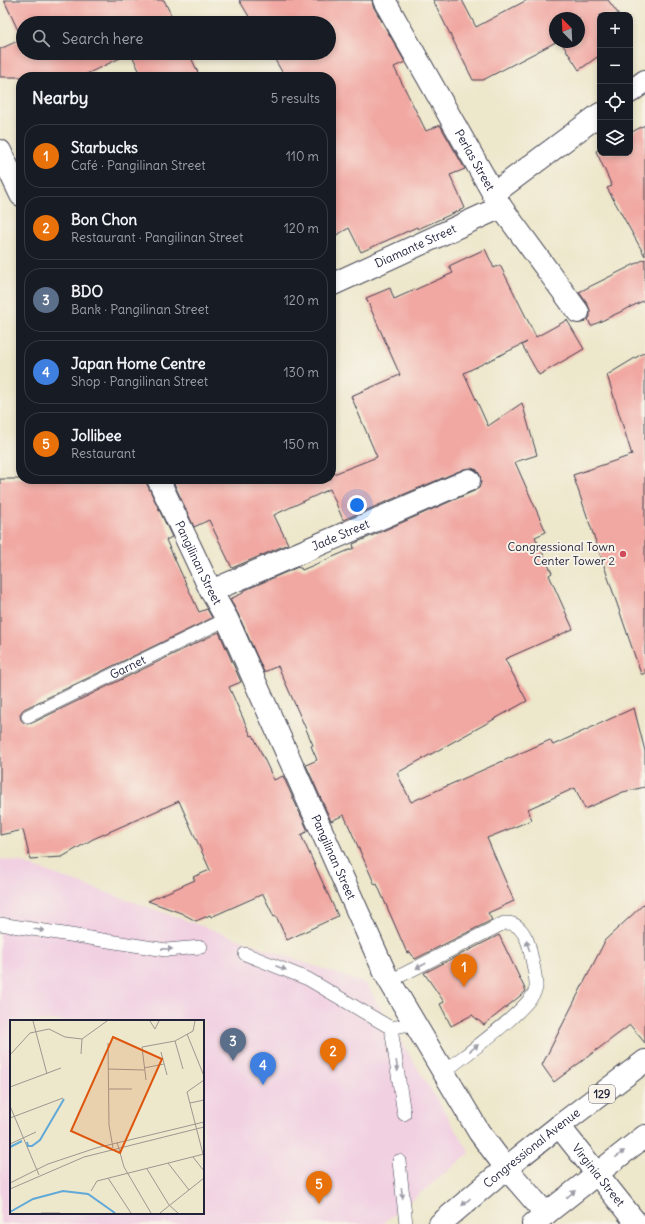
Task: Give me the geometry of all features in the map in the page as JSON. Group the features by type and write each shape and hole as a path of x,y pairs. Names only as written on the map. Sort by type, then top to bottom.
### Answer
{"street":[{"name":"Perlas Street","path":"384,0 497,200 578,312"},
{"path":"633,90 645,81"},
{"name":"Diamante Street","path":"336,282 497,200 597,117"},
{"path":"0,151 16,185"},
{"name":"Jade Street","path":"211,591 470,480"},
{"name":"Pangilinan Street","path":"160,484 211,591 227,619 390,981 479,1132 506,1168 540,1219"},
{"name":"Congressional Avenue","path":"440,1224 506,1168 645,1061"},
{"name":"Virginia Street","path":"559,1126 637,1224"},
{"path":"540,1219 596,1173 644,1140"}],"lane":[{"name":"Garnet","path":"28,716 227,619"},
{"path":"390,981 504,923 512,924 518,927 528,942 534,969 536,988 530,1000 516,1015 444,1072"},
{"path":"0,924 166,950 201,947"},
{"path":"245,954 308,979 391,1028 415,1023"},
{"path":"391,1028 404,1114"},
{"path":"398,1161 406,1224"}],"shaded area":[{"path":"0,859 20,862 366,984 470,1153 382,1224 0,1224"}],"building":[{"path":"4,0 164,0 172,16 16,16 16,26"},
{"path":"239,0 372,0 373,6 405,62 394,67 426,131 440,125 465,169 450,175 465,208 418,229 417,227 361,252 349,228 336,235 336,72 282,72 275,60 336,60 336,16 249,16"},
{"path":"433,0 462,0 476,27 527,0 608,0 617,12 597,12 597,57 579,70 565,48 585,48 585,12 549,12 549,46 483,80 473,80"},
{"path":"16,42 16,60 116,60 91,72 16,72 16,77 0,77 0,49"},
{"path":"134,60 192,60 198,72 140,72"},
{"path":"645,125 645,256 607,188 612,186 598,156 633,156 633,131"},
{"path":"485,249 494,268 500,265 536,337 567,320 584,349 539,375 522,345 527,342 464,373 488,426 522,403 537,455 515,462 546,532 535,537 552,573 549,575 573,629 505,659 527,701 397,773 411,802 550,740 553,745 634,708 645,751 645,787 623,792 585,809 575,788 528,809 532,820 487,838 514,901 488,913 492,920 415,959 410,952 407,953 377,884 375,885 344,815 331,821 306,765 317,760 311,746 313,745 278,666 264,672 230,599 243,593 243,591 298,567 302,570 354,548 353,544 474,491 479,488 481,482 480,475 477,470 471,468 464,469 343,520 330,489 274,515 288,544 232,568 209,520 194,527 174,484 336,484 336,473 377,457 351,396 400,375 366,298 390,288 394,299 453,273 449,266"},
{"path":"645,259 645,300 591,326 588,319 590,317 590,310 579,292"},
{"name":"Congressional Town Center Tower 2","path":"645,352 645,674 641,674 573,475 632,455 607,375"},
{"path":"0,479 16,479 16,484 147,484 172,537 166,540 199,612 207,609 212,618 24,709 20,715 21,720 27,724 32,723 219,632 241,682 229,687 251,736 253,735 274,780 283,776 308,831 301,835 338,916 287,940 276,916 274,917 263,894 211,917 210,915 196,921 181,913 148,901 195,880 193,877 210,870 179,801 93,839 62,857 30,859 23,830 0,835"},
{"path":"645,903 645,1043 630,1025 554,1082 542,1065 604,941"},
{"path":"499,935 526,991 484,1025 472,1015 451,1026 440,1004 444,1002 424,973"}],"place":[{"name":"Congressional Town Center Tower 2","path":"623,554"},
{"name":"Starbucks","path":"464,987"},
{"name":"BDO","path":"233,1061"},
{"name":"Bon Chon","path":"333,1071"},
{"name":"Japan Home Centre","path":"263,1085"},
{"name":"Jollibee","path":"319,1204"}]}
